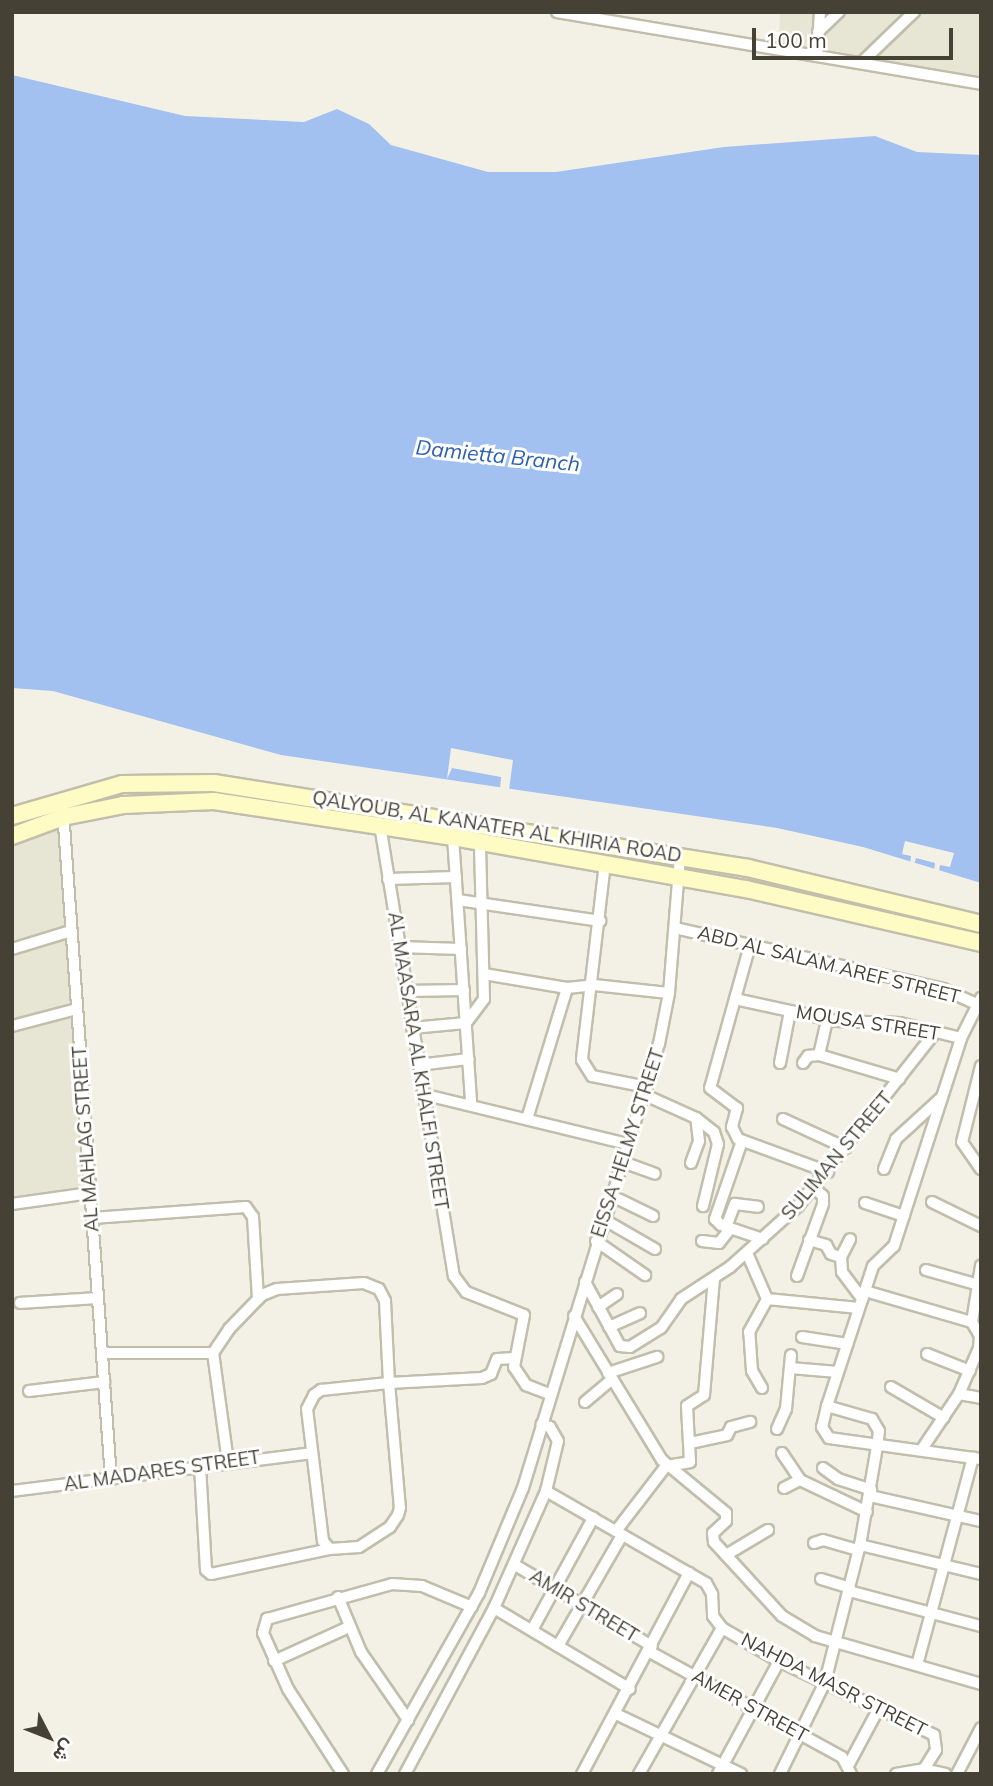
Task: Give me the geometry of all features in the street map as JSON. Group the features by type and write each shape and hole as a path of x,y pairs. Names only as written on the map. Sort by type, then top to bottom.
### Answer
{"main road":[{"name":"QALYOUB, AL KANATER AL KHIRIA ROAD","path":"12,816 62,799 122,784 214,783 680,856 812,882 981,924"},
{"name":"QALYOUB, AL KANATER AL KHIRIA ROAD","path":"12,836 63,817 123,805 184,800 380,825 605,863 981,943"}],"street":[{"path":"557,12 981,84"},
{"path":"817,55 820,12"},
{"path":"818,32 839,12"},
{"path":"861,63 914,12"},
{"name":"AL MAHLAG STREET","path":"62,799 111,1479"},
{"name":"AL MAASARA AL KHALFI STREET","path":"380,825 422,1094 454,1276 466,1292 524,1315 515,1358"},
{"path":"453,837 471,1104"},
{"path":"412,1028 466,1023 484,999 480,842"},
{"name":"EISSA HELMY STREET","path":"377,1774 472,1607 514,1515 620,1161 646,1091 669,993 680,856"},
{"path":"605,863 584,1067 598,1079 646,1091 696,1118 714,1132 714,1158 704,1202 719,1203"},
{"path":"388,879 456,877"},
{"path":"458,900 600,921"},
{"name":"ABD AL SALAM AREF STREET","path":"675,928 943,989 979,1003"},
{"path":"12,950 71,932"},
{"path":"750,945 709,1085 716,1096 737,1108 732,1132 742,1141 828,1172"},
{"path":"399,947 461,948"},
{"path":"484,974 567,988 594,985 669,993"},
{"path":"527,1118 567,988"},
{"path":"406,991 464,990"},
{"name":"MOUSA STREET","path":"735,999 827,1019 900,1024 961,1038"},
{"path":"917,1665 958,1515 977,1458 877,1447 825,1435 822,1426 876,1260 894,1246 961,1038 979,1003"},
{"path":"12,1026 77,1009"},
{"path":"780,1063 790,1011"},
{"path":"819,1055 827,1019"},
{"name":"SULIMAN STREET","path":"585,1282 620,1346 630,1347 667,1324 681,1299 714,1279 763,1240 814,1188 936,1031"},
{"path":"803,1063 808,1056 819,1055 900,1079"},
{"path":"418,1065 469,1059"},
{"path":"981,1066 976,1104 962,1147 981,1169"},
{"path":"422,1094 626,1144"},
{"path":"884,1169 896,1139 942,1097"},
{"path":"691,1163 699,1141 696,1118"},
{"path":"783,1119 846,1148"},
{"path":"742,1141 715,1219 728,1228 763,1240"},
{"path":"714,1158 733,1167"},
{"path":"620,1161 655,1174"},
{"path":"709,1180 726,1185"},
{"path":"797,1276 823,1199 814,1188"},
{"path":"12,1204 90,1193"},
{"path":"610,1195 653,1216"},
{"path":"932,1202 981,1226"},
{"path":"864,1203 904,1216"},
{"path":"702,1241 719,1243 728,1228 735,1205 758,1207"},
{"path":"92,1218 246,1207 253,1217 258,1299"},
{"path":"603,1219 655,1249"},
{"path":"850,1239 841,1257 842,1272 862,1299"},
{"path":"809,1240 826,1245 831,1254 841,1257"},
{"path":"596,1241 645,1275"},
{"path":"747,1253 767,1299"},
{"path":"922,1450 960,1394 981,1342 972,1322 980,1274 926,1270"},
{"path":"558,1646 619,1533 666,1466 689,1464 687,1406 704,1395 714,1279"},
{"path":"200,1466 206,1570 211,1574 330,1549 359,1547 390,1527 398,1516 385,1301 379,1289 364,1283 277,1289 258,1299 224,1334 213,1353 228,1462"},
{"path":"598,1307 617,1294"},
{"path":"20,1303 97,1298"},
{"path":"767,1299 862,1299 972,1322"},
{"path":"762,1388 752,1371 749,1332 767,1299"},
{"path":"609,1327 640,1313"},
{"path":"574,1316 666,1466 726,1513 726,1521 712,1536 782,1616 816,1636 981,1684"},
{"path":"802,1337 847,1344"},
{"path":"102,1353 213,1353"},
{"path":"927,1354 970,1371"},
{"path":"777,1429 786,1409 791,1355"},
{"path":"585,1402 610,1376 657,1357"},
{"path":"330,1549 323,1541 307,1409 314,1395 321,1390 482,1378 491,1374 497,1359 515,1358 514,1367 526,1385 550,1394"},
{"path":"790,1368 838,1372"},
{"path":"29,1391 104,1382"},
{"path":"891,1387 944,1418"},
{"path":"960,1394 981,1398"},
{"path":"780,1774 825,1682 860,1548 877,1447 879,1431 872,1419 827,1406"},
{"path":"690,1443 727,1435 730,1427 750,1422"},
{"path":"405,1774 494,1608 546,1491 558,1441 550,1427 541,1424"},
{"name":"AL MADARES STREET","path":"12,1491 312,1452"},
{"path":"782,1453 800,1480 867,1512"},
{"path":"823,1468 870,1493 981,1521"},
{"path":"784,1488 800,1480"},
{"name":"NAHDA MASR STREET","path":"546,1491 690,1573 710,1588 713,1616 722,1628 779,1661 880,1706 934,1735 936,1750 924,1769"},
{"path":"532,1630 593,1518"},
{"path":"726,1555 768,1530"},
{"path":"814,1544 822,1540 946,1564 981,1574"},
{"name":"AMIR STREET","path":"515,1565 651,1649"},
{"path":"582,1774 690,1573"},
{"path":"821,1579 981,1626"},
{"path":"343,1774 303,1716 274,1661 263,1625 273,1615 402,1583 422,1586 472,1607"},
{"path":"338,1597 349,1627 375,1676 408,1720"},
{"path":"494,1608 630,1689"},
{"path":"274,1661 349,1627"},
{"path":"639,1774 722,1628"},
{"name":"AMER STREET","path":"651,1649 694,1676 801,1734 850,1769"},
{"path":"720,1770 779,1661"},
{"path":"850,1769 880,1706"},
{"path":"616,1714 720,1770 741,1774"},
{"path":"957,1774 981,1728"},
{"path":"896,1774 924,1769 944,1774"}],"shaded area":[{"path":"780,12 981,12 981,82 779,47"},
{"path":"62,808 91,1190 12,1203 12,830"}],"water":[{"name":"Damietta Branch","path":"12,75 185,116 304,122 337,109 369,124 391,145 488,172 556,172 724,147 875,136 917,152 981,155 981,883 863,847 777,828 281,755 53,691 12,688"}],"pier":[{"path":"451,748 513,760 509,790 500,789 501,777 452,768 447,779"},
{"path":"905,841 954,853 950,867 940,865 939,872 934,871 935,863 916,858 914,865 910,864 911,856 902,854"}]}
